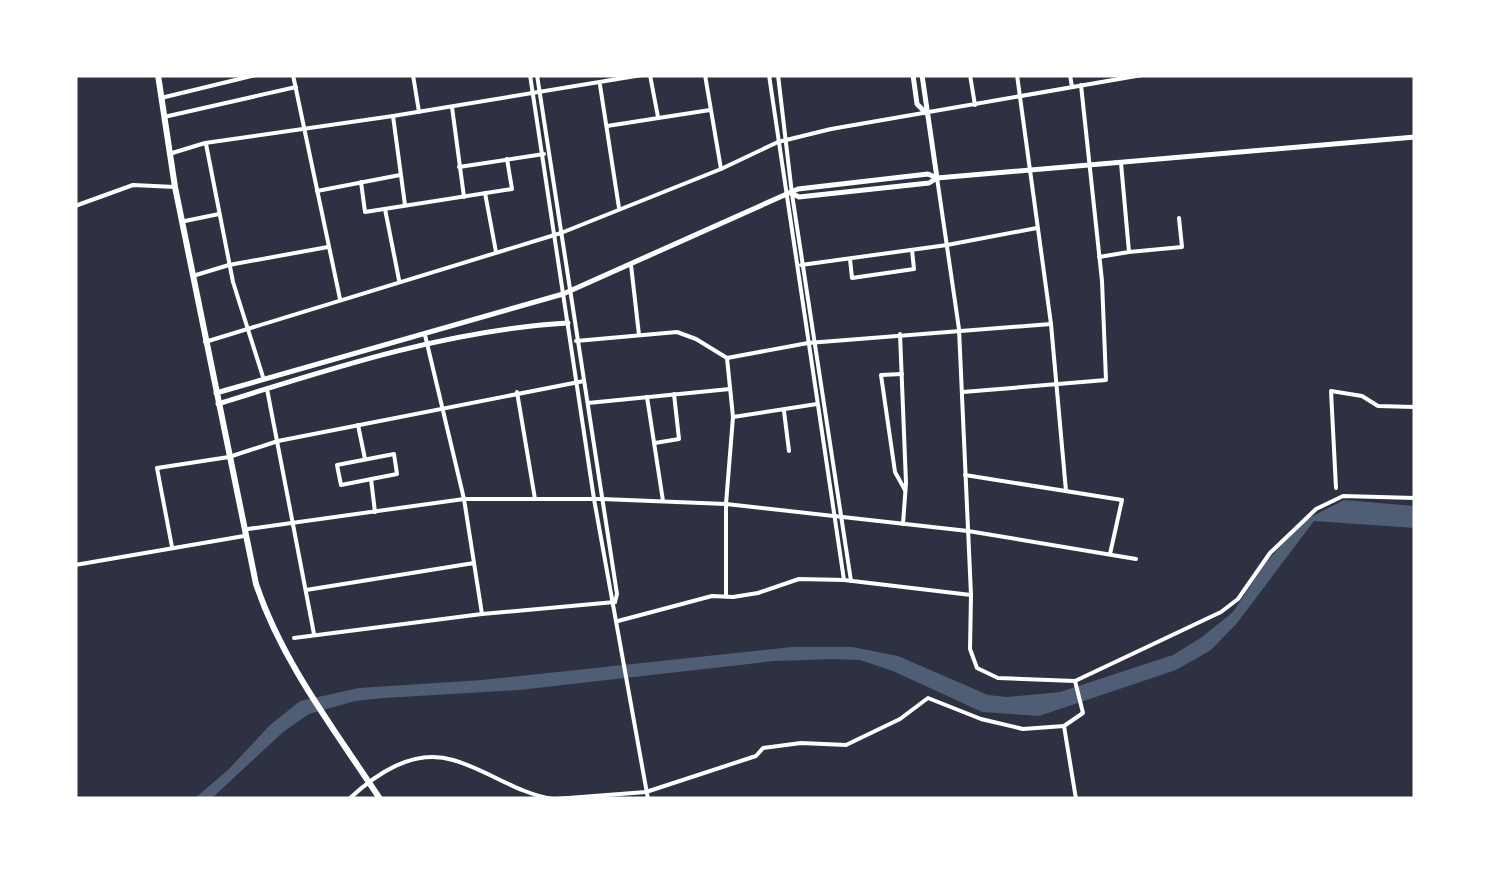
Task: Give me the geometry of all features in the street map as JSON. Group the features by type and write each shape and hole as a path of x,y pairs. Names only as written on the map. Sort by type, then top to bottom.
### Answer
{"highway":[{"path":"158,75 205,342 244,533 266,614 309,692 380,799"}],"main road":[{"path":"913,75 917,104 926,113"},
{"path":"922,75 936,178"},
{"path":"216,393 566,294 798,188 928,174 936,178 1029,172 1415,137"},
{"path":"218,404 428,344 510,326 568,323"},
{"path":"320,361 324,372"}],"street":[{"path":"162,98 256,75"},
{"path":"293,75 340,300"},
{"path":"413,75 419,112"},
{"path":"530,75 558,234 594,499 647,796"},
{"path":"537,75 545,154"},
{"path":"169,154 205,143 642,75"},
{"path":"650,75 658,118"},
{"path":"705,75 721,168"},
{"path":"769,75 815,342 847,581"},
{"path":"778,75 788,140 789,195"},
{"path":"970,75 975,105"},
{"path":"1016,75 1052,324 1066,491"},
{"path":"1070,75 1072,87"},
{"path":"205,342 558,234 778,142 831,129 1142,75"},
{"path":"600,82 619,208"},
{"path":"962,392 1106,380 1080,85"},
{"path":"164,117 296,87"},
{"path":"452,107 464,197"},
{"path":"606,126 710,110"},
{"path":"394,116 405,205"},
{"path":"205,143 229,264 264,377"},
{"path":"460,167 545,154"},
{"path":"361,182 365,212 512,189 508,160"},
{"path":"1121,163 1129,252"},
{"path":"317,191 400,174"},
{"path":"936,178 959,329 970,650 976,668 998,678 1075,681 1222,612 1238,599 1270,553 1292,530 1328,503 1344,496 1415,498"},
{"path":"75,206 133,186 175,188"},
{"path":"485,194 496,252"},
{"path":"385,209 400,280"},
{"path":"182,222 219,214"},
{"path":"1098,257 1182,247 1179,218"},
{"path":"800,265 1037,228"},
{"path":"193,276 229,264 328,247"},
{"path":"850,258 852,278 914,269 912,250"},
{"path":"630,264 639,335"},
{"path":"800,265 817,404 838,517"},
{"path":"566,294 574,341"},
{"path":"574,341 677,332 688,334 726,358 808,342 1052,324"},
{"path":"425,333 464,500 482,614"},
{"path":"900,334 903,524"},
{"path":"726,358 732,417 726,504 726,596"},
{"path":"902,374 881,375 895,472 905,490"},
{"path":"172,547 157,468 229,457 278,442 444,406 580,382"},
{"path":"580,382 588,404 617,594 615,602"},
{"path":"588,404 730,388"},
{"path":"266,389 314,635"},
{"path":"1336,488 1330,391 1362,396 1378,406 1415,407"},
{"path":"517,392 535,499"},
{"path":"655,443 679,440 674,394"},
{"path":"648,396 663,502"},
{"path":"732,417 817,404"},
{"path":"784,410 788,451"},
{"path":"358,424 365,460"},
{"path":"394,454 397,474 341,485 337,465 365,460 394,454"},
{"path":"965,475 1122,500 1110,554"},
{"path":"370,479 375,512"},
{"path":"75,564 295,523 464,500 535,499 726,504 968,531 1136,559"},
{"path":"306,590 474,563"},
{"path":"618,621 712,596 758,593 799,579 971,595"},
{"path":"294,638 615,602"},
{"path":"348,799 386,770 427,757 452,760 517,790 555,799 647,796 756,756 763,748 801,743 846,745 900,719 928,698 981,719 1023,729 1064,726 1084,713 1075,681"},
{"path":"1064,726 1076,799"}],"water":[{"path":"1344,500 1415,506 1415,528 1314,521 1237,623 1211,650 1176,670 1039,716 982,712 893,671 860,660 833,659 774,661 519,690 384,698 355,701 309,714 283,732 211,799 194,799 300,701 359,688 482,680 792,647 852,647 898,656 988,695 1060,692 1173,655 1202,637 1233,612 1267,561 1305,520"}]}
